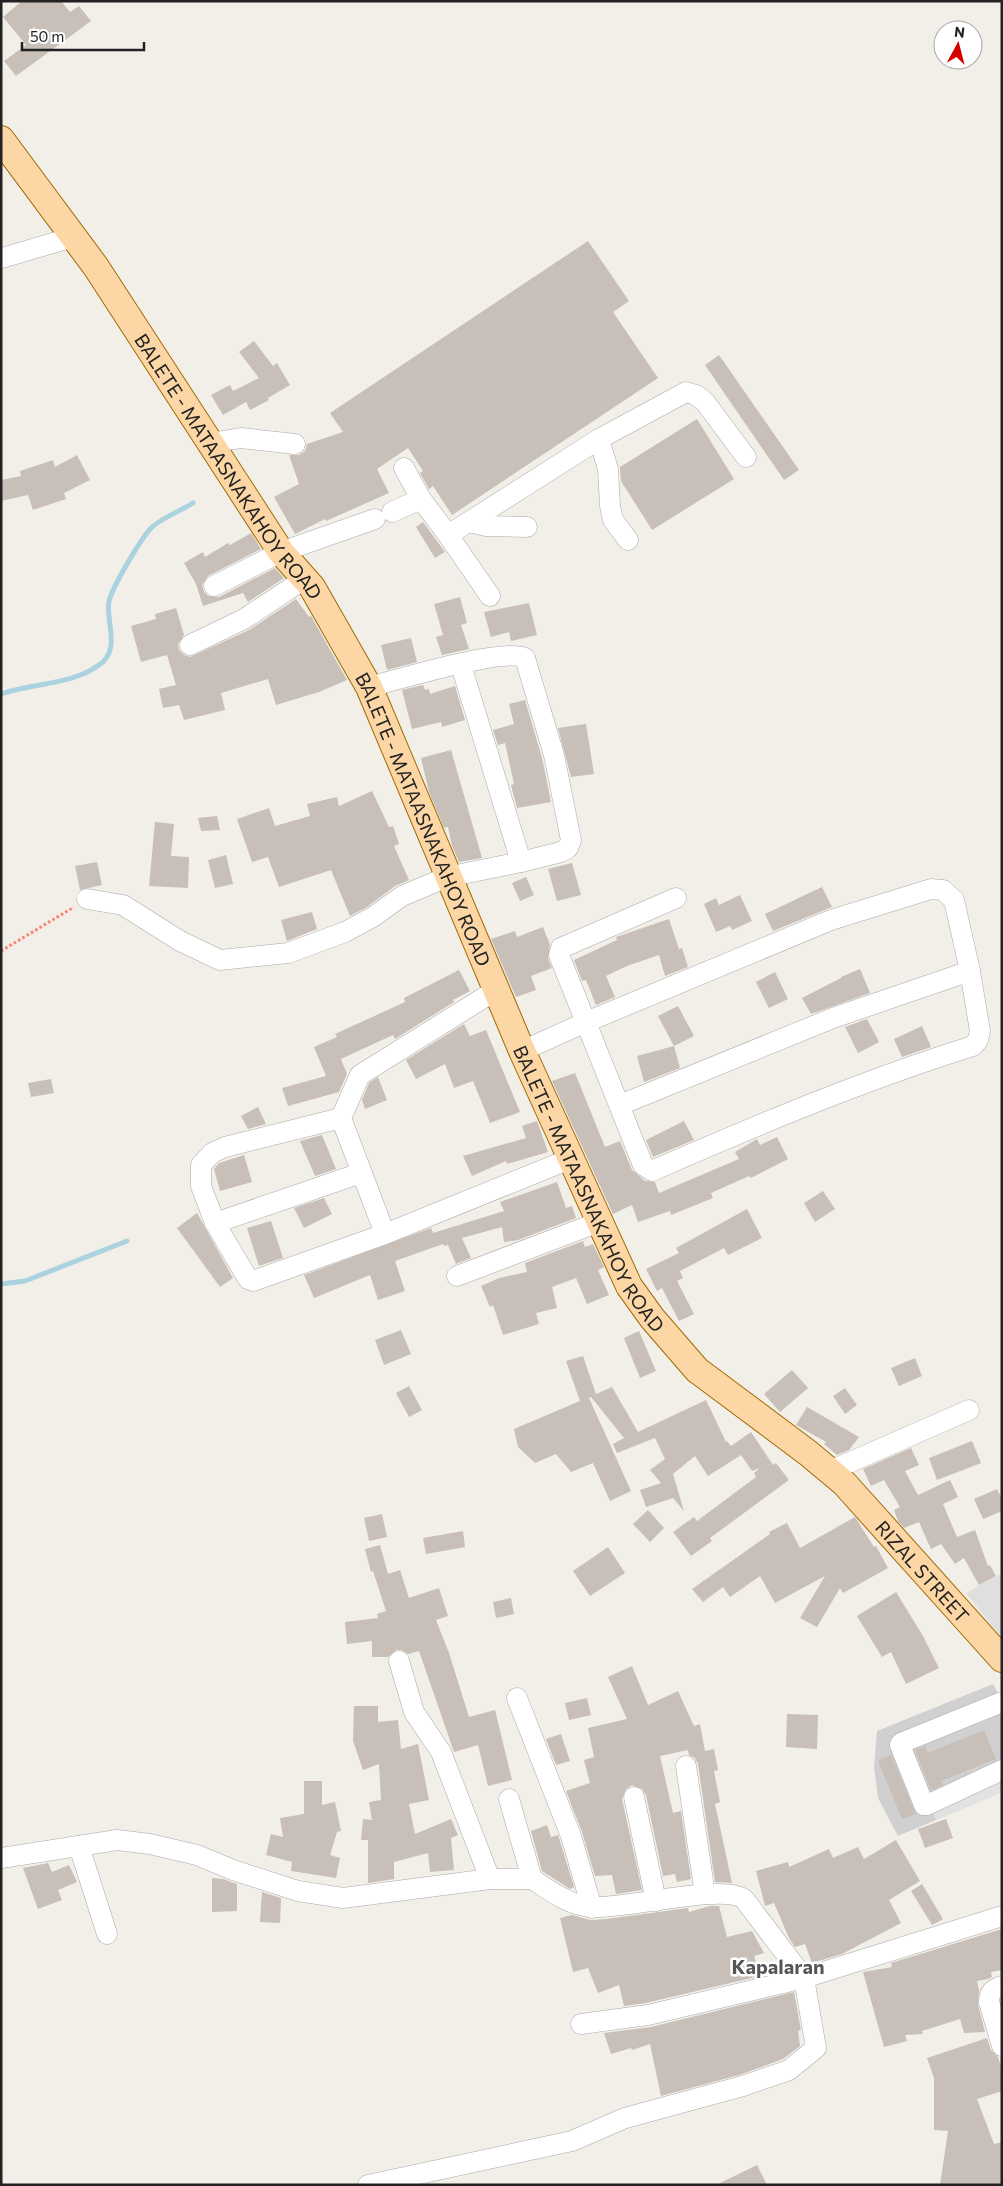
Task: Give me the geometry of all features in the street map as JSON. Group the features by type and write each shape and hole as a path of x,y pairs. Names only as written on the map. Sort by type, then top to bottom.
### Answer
{"main road":[{"name":"BALETE - MATAASNAKAHOY ROAD","path":"1,139 96,267 281,552 306,578 369,687 447,877 522,1051 598,1222 629,1286 652,1318 697,1370 837,1477"},
{"name":"RIZAL STREET","path":"837,1477 1002,1659"}],"street":[{"path":"2,258 73,237"},
{"path":"448,535 599,440 686,392 705,402 746,458"},
{"path":"210,442 241,438 295,444"},
{"path":"599,440 608,469 610,506 613,520 628,540"},
{"path":"404,468 421,499 490,596"},
{"path":"214,586 281,552 383,516 421,499"},
{"path":"470,522 486,526 527,527"},
{"path":"190,645 244,619 306,578"},
{"path":"87,898 123,905 180,942 220,960 288,953 345,932 373,917 402,896 447,877 521,862 561,852 568,848 571,840 554,755 525,658 512,655 369,687"},
{"path":"461,665 521,862"},
{"path":"522,1051 584,1023 831,920 931,889 943,890 954,900 970,971 980,1031 978,1040 973,1046 915,1064 713,1144 652,1171 643,1165 620,1105 584,1023 559,955 561,948 676,898"},
{"path":"620,1105 833,1018 970,971"},
{"path":"385,1234 341,1118 360,1075 496,990"},
{"path":"341,1118 226,1147 212,1154 201,1165 201,1186 215,1222 251,1281 385,1234 570,1160"},
{"path":"215,1222 361,1173"},
{"path":"457,1276 598,1222"},
{"path":"837,1477 969,1410"},
{"path":"399,1661 414,1712 440,1752 490,1879"},
{"path":"517,1698 570,1836 592,1908"},
{"path":"1002,1702 900,1745 924,1804 927,1805 1002,1770"},
{"path":"686,1766 705,1894"},
{"path":"634,1797 656,1901"},
{"path":"509,1799 532,1879"},
{"path":"1,1858 117,1840 150,1844 197,1854 233,1870 298,1891 343,1898 490,1879 532,1879 570,1903 592,1908 705,1894 735,1894 744,1899 804,1978 816,2048 789,2070 743,2086 625,2118 572,2141 368,2185"},
{"path":"79,1846 107,1934"},
{"path":"581,2024 648,2015 804,1978 1002,1916"},
{"path":"1002,1986 993,1989 989,1995 989,2002 1002,2046"}],"path":[{"path":"1,951 87,898"}],"shaded area":[{"path":"1002,1573 1002,1638 966,1593"},
{"path":"993,1684 1000,1697 1002,1709 1002,1792 898,1836 878,1798 874,1767 877,1731"},
{"path":"1002,1765 1002,1792 936,1820 927,1799"}],"building":[{"path":"22,1 61,1 70,12 79,6 91,21 16,76 4,61 26,45 3,17"},
{"path":"588,241 629,301 613,312 658,378 452,515 433,486 429,489 420,473 423,471 408,448 377,469 389,493 326,521 325,519 295,534 274,497 299,484 289,455 299,455 305,451 307,444 343,432 330,413"},
{"path":"254,341 273,366 277,363 290,385 268,398 269,400 250,410 246,402 223,415 211,395 230,385 233,391 259,378 239,352"},
{"path":"719,355 799,470 784,480 705,365"},
{"path":"697,419 734,479 652,530 621,481 620,467"},
{"path":"77,455 90,480 64,493 66,499 33,510 28,495 1,501 1,480 21,476 20,471 53,460 55,467"},
{"path":"423,522 445,552 435,558 416,527"},
{"path":"251,533 261,549 208,576 202,585 204,592 208,596 219,597 275,568 284,578 248,602 243,593 203,606 196,584 184,563 203,552 205,557 228,543 230,545"},
{"path":"460,597 467,623 461,625 469,649 442,655 436,637 443,635 434,604"},
{"path":"296,599 309,617 311,616 347,680 319,692 276,705 268,679 221,693 225,710 184,720 179,705 163,708 159,689 176,685 167,655 141,662 131,626 156,619 155,614 176,608 184,635 178,644 179,650 184,655 190,657 249,630"},
{"path":"529,603 537,635 511,641 509,632 491,637 484,612"},
{"path":"411,638 417,662 387,670 381,645"},
{"path":"423,685 425,690 429,689 430,694 455,686 465,720 442,727 441,722 412,729 402,690"},
{"path":"525,700 542,758 551,802 517,808 511,785 514,784 505,743 498,745 493,730 514,724 509,704"},
{"path":"586,724 594,774 571,777 558,728"},
{"path":"451,750 482,858 459,862 452,846 448,827 444,828 429,792 421,758"},
{"path":"372,791 389,827 393,826 399,844 394,846 409,880 395,886 367,907 350,916 331,870 279,887 268,857 252,862 237,819 269,808 275,826 310,816 307,804 337,797 339,806"},
{"path":"217,816 220,830 201,831 198,818"},
{"path":"155,822 174,824 171,856 189,857 188,888 149,886"},
{"path":"226,855 233,884 215,888 208,860"},
{"path":"97,862 102,885 80,890 75,866"},
{"path":"572,863 581,895 557,901 548,869"},
{"path":"526,877 534,895 520,901 512,883"},
{"path":"822,887 832,907 773,931 765,914"},
{"path":"740,895 752,921 732,930 730,926 716,932 704,904 716,898 719,905"},
{"path":"312,912 317,929 287,941 281,920"},
{"path":"669,919 679,949 682,948 688,967 665,976 659,955 627,966 606,976 615,997 596,1005 586,980 582,981 574,960 617,940 616,937"},
{"path":"543,927 550,945 548,959 552,968 531,976 536,990 516,997 491,939 515,931 517,937"},
{"path":"860,969 870,993 811,1014 802,998"},
{"path":"459,970 470,991 453,1000 454,1002 395,1039 393,1035 341,1059 347,1074 339,1092 288,1106 282,1088 326,1076 314,1047 337,1037 335,1034 405,1002 404,998"},
{"path":"775,972 788,999 769,1008 756,982"},
{"path":"678,1006 694,1036 674,1046 658,1016"},
{"path":"867,1019 879,1042 858,1053 845,1027"},
{"path":"464,1024 470,1036 486,1030 520,1112 490,1123 473,1081 454,1088 445,1064 416,1079 406,1060"},
{"path":"922,1026 931,1047 902,1057 894,1039"},
{"path":"674,1046 680,1068 644,1082 637,1056"},
{"path":"575,1073 605,1147 620,1141 632,1170 645,1181 655,1182 659,1193 739,1159 735,1152 757,1139 760,1145 777,1137 788,1159 751,1178 749,1176 711,1193 713,1198 671,1215 670,1211 638,1222 632,1205 613,1214 552,1081"},
{"path":"378,1077 387,1100 365,1109 362,1100 369,1083"},
{"path":"51,1079 54,1093 31,1097 28,1083"},
{"path":"258,1107 266,1124 248,1129 241,1116"},
{"path":"537,1121 548,1152 507,1164 506,1161 472,1176 463,1156 526,1138 522,1126"},
{"path":"684,1121 694,1140 653,1157 646,1140"},
{"path":"322,1135 336,1169 315,1176 300,1141"},
{"path":"244,1155 252,1182 220,1191 214,1169 219,1163"},
{"path":"557,1182 566,1208 572,1206 576,1218 518,1240 504,1242 502,1227 462,1238 471,1258 456,1264 448,1245 444,1246 443,1244 395,1261 405,1291 378,1300 370,1275 314,1298 304,1275 431,1228 433,1233 504,1211 500,1202"},
{"path":"823,1191 835,1209 815,1222 804,1203"},
{"path":"324,1198 332,1214 304,1228 294,1208"},
{"path":"747,1209 762,1238 728,1255 724,1248 680,1271 683,1278 677,1281 694,1314 679,1321 662,1288 657,1291 646,1269 679,1253 676,1248"},
{"path":"197,1213 233,1278 220,1287 177,1228"},
{"path":"271,1221 283,1258 259,1266 247,1228"},
{"path":"583,1241 585,1247 593,1244 604,1267 598,1270 609,1295 587,1304 576,1278 552,1287 557,1308 536,1313 539,1324 503,1335 493,1305 490,1307 481,1286 499,1278 527,1272 525,1263"},
{"path":"401,1330 411,1354 384,1365 375,1340"},
{"path":"639,1331 656,1371 640,1378 624,1338"},
{"path":"583,1356 596,1394 612,1387 638,1432 706,1400 726,1442 731,1446 751,1432 773,1465 776,1463 789,1480 710,1538 712,1541 691,1556 673,1532 694,1517 697,1521 756,1477 754,1473 760,1468 752,1471 741,1455 708,1476 695,1456 673,1474 684,1511 673,1498 646,1507 640,1490 661,1483 650,1470 665,1459 655,1438 617,1453 613,1444 624,1438 591,1397 589,1398 631,1491 610,1501 593,1463 571,1472 556,1454 535,1463 518,1447 514,1429 580,1401 566,1361"},
{"path":"915,1358 922,1376 899,1386 891,1368"},
{"path":"792,1370 808,1388 780,1412 764,1394"},
{"path":"409,1386 422,1410 409,1417 396,1393"},
{"path":"845,1388 857,1405 845,1414 833,1396"},
{"path":"807,1407 859,1437 849,1450 837,1455 824,1444 826,1442 796,1425"},
{"path":"972,1441 981,1463 937,1480 929,1458"},
{"path":"911,1448 919,1465 905,1471 918,1495 950,1480 958,1497 943,1504 957,1537 975,1530 988,1566 990,1565 996,1576 979,1585 964,1558 955,1564 941,1544 931,1549 919,1522 904,1528 898,1521 894,1510 900,1507 884,1480 871,1486 863,1469"},
{"path":"997,1489 1002,1499 1002,1511 983,1519 974,1499"},
{"path":"648,1510 664,1528 650,1542 633,1524"},
{"path":"382,1514 387,1537 369,1541 364,1518"},
{"path":"855,1517 874,1547 876,1546 888,1568 843,1593 840,1588 817,1627 800,1618 825,1576 775,1603 760,1576 730,1597 723,1587 703,1602 692,1589 770,1534 769,1532 787,1523 800,1548"},
{"path":"463,1531 465,1547 426,1554 423,1538"},
{"path":"380,1545 388,1574 400,1570 409,1598 439,1588 448,1616 436,1620 449,1653 469,1717 495,1710 512,1780 488,1786 478,1745 454,1752 419,1651 408,1654 402,1650 396,1650 388,1657 372,1657 372,1641 347,1644 345,1622 378,1618 377,1614 386,1611 373,1571 371,1572 365,1549"},
{"path":"608,1547 625,1573 590,1596 573,1571"},
{"path":"896,1592 923,1636 939,1668 906,1684 891,1652 882,1657 857,1616"},
{"path":"511,1598 514,1614 496,1618 493,1602"},
{"path":"632,1666 648,1705 678,1691 694,1726 700,1724 705,1751 714,1749 718,1770 714,1771 720,1802 715,1804 732,1883 715,1882 698,1764 695,1758 689,1755 688,1750 660,1756 673,1813 681,1811 691,1879 677,1882 675,1874 663,1876 646,1795 642,1789 632,1785 626,1789 622,1799 642,1890 616,1894 612,1875 595,1876 582,1832 566,1791 590,1783 584,1760 594,1757 588,1728 627,1719 608,1677"},
{"path":"587,1698 591,1715 569,1720 565,1703"},
{"path":"354,1706 378,1706 378,1722 398,1720 401,1749 418,1744 429,1800 409,1804 415,1834 451,1819 458,1835 451,1838 454,1870 430,1872 428,1853 394,1862 394,1879 368,1883 368,1840 361,1840 363,1819 372,1820 369,1802 381,1800 379,1764 363,1770 353,1741"},
{"path":"787,1714 818,1715 817,1749 786,1747"},
{"path":"984,1730 996,1759 941,1781 943,1785 931,1790 915,1750 925,1746 928,1753"},
{"path":"561,1734 570,1761 556,1765 546,1739"},
{"path":"891,1755 916,1814 902,1819 878,1761"},
{"path":"304,1781 322,1781 322,1805 335,1802 341,1831 337,1832 330,1855 340,1858 336,1878 291,1871 292,1862 266,1855 271,1834 283,1837 280,1818 304,1814"},
{"path":"946,1819 953,1838 925,1848 918,1829"},
{"path":"547,1825 551,1837 558,1835 574,1887 570,1889 542,1871 531,1831"},
{"path":"896,1840 920,1881 889,1900 901,1923 842,1954 812,1963 805,1944 795,1947 789,1938 774,1903 765,1906 756,1871 788,1862 789,1867 829,1849 833,1858 858,1847 864,1859"},
{"path":"48,1863 52,1872 69,1865 77,1882 58,1890 62,1900 38,1909 23,1868"},
{"path":"212,1878 223,1879 237,1884 237,1911 212,1912"},
{"path":"922,1884 943,1919 932,1925 911,1891"},
{"path":"262,1892 281,1898 280,1923 260,1922"},
{"path":"710,1906 719,1906 727,1937 752,1931 764,1953 754,1956 760,1976 646,2003 624,2006 619,1985 598,1993 588,1968 573,1972 560,1918 572,1915 590,1920 607,1919 688,1908 689,1912"},
{"path":"1002,1929 1002,1970 991,1972 992,1977 988,1979 977,1981 979,1990 978,2005 985,2032 964,2033 960,2019 922,2031 923,2034 905,2035 907,2041 884,2047 863,1972 892,1967 891,1963"},
{"path":"794,1992 801,2030 798,2031 800,2046 783,2059 739,2075 661,2096 650,2044 611,2054 604,2033 651,2027"},
{"path":"987,2038 991,2050 998,2057 1002,2070 1002,2091 977,2099 994,2144 1002,2142 1002,2185 940,2185 948,2131 934,2130 934,2078 927,2058"},
{"path":"757,2165 767,2185 716,2185"}],"waterway":[{"path":"1,694 64,680 88,672 99,665 110,651 109,601 121,574 140,542 151,528 193,503"},
{"path":"1,1284 25,1281 127,1241"}],"district":[{"name":"Kapalaran","path":"778,1966"}]}
